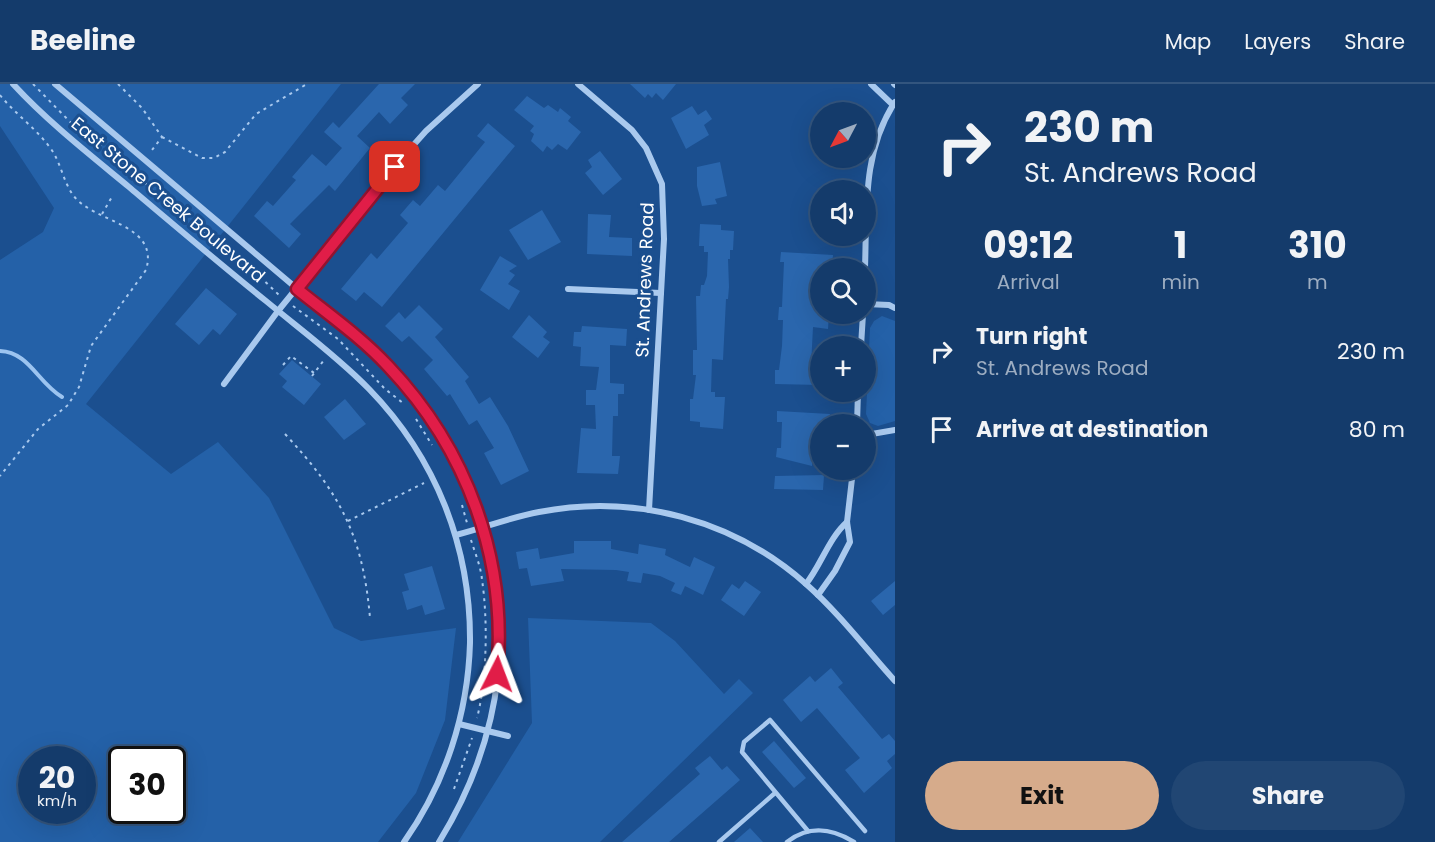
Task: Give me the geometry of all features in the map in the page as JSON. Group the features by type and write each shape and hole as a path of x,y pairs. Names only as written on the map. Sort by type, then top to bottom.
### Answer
{"street":[{"name":"East Stone Creek Boulevard","path":"13,84 40,112 330,353 394,416 433,478 456,535 467,593 470,627 467,685 459,724 432,796 404,842"},
{"name":"East Stone Creek Boulevard","path":"55,84 386,364 431,417 456,459 472,492 483,527 496,589 499,656 489,731 469,786 439,842"},
{"path":"224,384 278,311 415,144 478,84"},
{"name":"St. Andrews Road","path":"578,84 633,130 656,166 664,204 649,510"},
{"path":"865,258 870,161 876,137 894,104 871,84"},
{"path":"568,289 661,293"},
{"path":"876,304 889,305 895,308"},
{"path":"876,433 895,430"},
{"path":"818,595 835,571 850,542 847,522 852,480"},
{"path":"456,535 539,512 607,506 649,510 709,524 735,536 778,562 806,584 895,681"},
{"path":"806,584 823,561 836,533 847,522"},
{"path":"459,724 508,736"}],"lane":[{"path":"808,831 742,752 744,742 770,720 865,831"},
{"path":"719,842 775,793"},
{"path":"787,842 808,831 818,829 838,834 854,842"}],"path":[{"path":"33,84 79,131 110,150 173,209 197,229 212,236 229,255 255,272 272,288"},
{"path":"118,84 142,108 162,137 202,158 214,158 225,152 256,114 307,84"},
{"path":"0,94 51,149 74,197 144,242 149,249 146,270 91,346 79,387 68,405 38,429 0,476"},
{"path":"152,150 162,137"},
{"path":"102,214 113,195"},
{"path":"283,365 293,356 313,374 330,353"},
{"path":"285,434 315,467 348,521 358,545 370,618"},
{"path":"348,521 433,478"},
{"path":"474,552 482,578 485,609 483,690 479,708"},
{"path":"453,793 468,750"}],"shaded area":[{"path":"0,84 341,84 86,404 171,474 218,442 269,498 334,628 361,641 456,628 445,720 416,793 378,842 0,842 0,260 43,232 54,208 0,126"},
{"path":"882,316 895,321 895,421 878,426 876,425 876,414 866,414 867,402 876,402 876,336 870,336 870,328 872,324 876,324 876,320"},
{"path":"528,618 651,623 675,641 724,694 739,679 753,693 600,842 458,842 532,723"}],"building":[{"path":"379,84 415,84 401,98 408,105 390,124 379,112 357,136 370,148 335,191 329,185 290,224 301,234 289,248 254,216 267,201 273,206 296,180 292,177 312,154 326,166 342,148 324,132 333,122 339,128"},
{"path":"630,84 676,84 663,100 656,93 652,98 648,94 645,98"},
{"path":"527,96 544,108 548,105 558,112 560,108 571,117 568,121 581,132 567,150 558,144 552,150 547,146 543,152 531,141 534,134 530,131 534,126 514,110"},
{"path":"692,106 698,115 706,110 712,119 704,125 709,135 686,149 671,118"},
{"path":"488,123 515,146 382,307 364,292 356,301 341,289 371,253 377,259 408,223 400,215 413,200 420,206 438,185 445,191 485,142 477,136"},
{"path":"600,151 622,179 603,195 585,173 592,167 588,160"},
{"path":"720,162 727,196 715,199 717,204 702,206 697,186 697,167"},
{"path":"542,210 561,242 528,260 509,230"},
{"path":"588,214 611,215 609,237 632,238 632,256 587,254"},
{"path":"700,224 721,225 721,230 734,231 733,250 730,250 730,259 728,259 729,287 728,299 726,299 723,360 712,359 711,392 715,392 715,397 725,397 723,429 700,427 700,422 690,421 690,399 693,399 696,375 693,375 693,350 697,350 696,296 700,296 701,285 704,285 707,276 708,252 704,252 704,246 699,246"},
{"path":"781,252 833,255 833,258 810,258 810,324 828,324 828,329 813,327 813,336 810,336 810,385 775,384 775,370 779,370 782,346 783,320 778,320 779,307 782,307 784,262 780,262"},
{"path":"500,256 517,266 509,271 515,275 508,284 520,291 509,310 480,290"},
{"path":"206,288 237,314 220,335 213,329 199,345 175,324"},
{"path":"419,305 443,329 435,337 469,377 465,381 479,404 490,397 508,426 529,471 501,485 484,453 494,448 477,420 469,425 450,394 447,396 424,369 433,360 409,336 402,342 385,326 399,312 405,319"},
{"path":"529,315 547,332 543,337 550,342 538,358 512,337"},
{"path":"582,326 627,329 626,346 610,345 610,383 624,384 624,394 618,394 618,416 613,416 612,456 620,456 618,474 577,473 581,428 596,429 595,405 586,405 586,390 596,390 599,367 580,366 581,347 573,346 574,332 581,332"},
{"path":"292,360 321,384 304,405 282,387 287,381 279,374"},
{"path":"345,399 366,424 344,440 324,417"},
{"path":"777,411 830,414 810,414 810,466 776,457 777,448 781,448 782,422 777,422"},
{"path":"810,475 810,480 824,480 823,490 774,489 775,476"},
{"path":"574,541 611,541 611,549 638,554 639,544 666,549 665,555 690,567 694,557 715,567 703,595 685,586 681,595 671,591 675,583 660,576 643,573 641,583 627,581 629,572 616,570 561,569 564,581 531,586 527,568 519,569 516,552 538,548 540,559 574,553"},
{"path":"432,566 445,609 425,615 422,605 407,610 402,592 409,590 404,574"},
{"path":"745,581 761,592 744,616 721,600 732,584 739,589"},
{"path":"895,581 895,605 883,615 871,601"},
{"path":"831,668 843,683 838,687 882,739 889,734 895,741 895,754 887,761 892,768 864,793 845,770 860,758 817,708 801,722 783,700 810,676 815,682"},
{"path":"774,741 806,778 794,788 762,752"},
{"path":"710,756 722,770 727,766 740,780 669,842 622,842 700,774 695,768"},
{"path":"750,828 763,842 734,842"}],"waterway":[{"path":"0,351 10,353 26,362 46,384 62,397"}],"route":[{"path":"395,167 297,289 386,364 431,417 456,459 472,492 490,556 499,619 497,674"}]}
